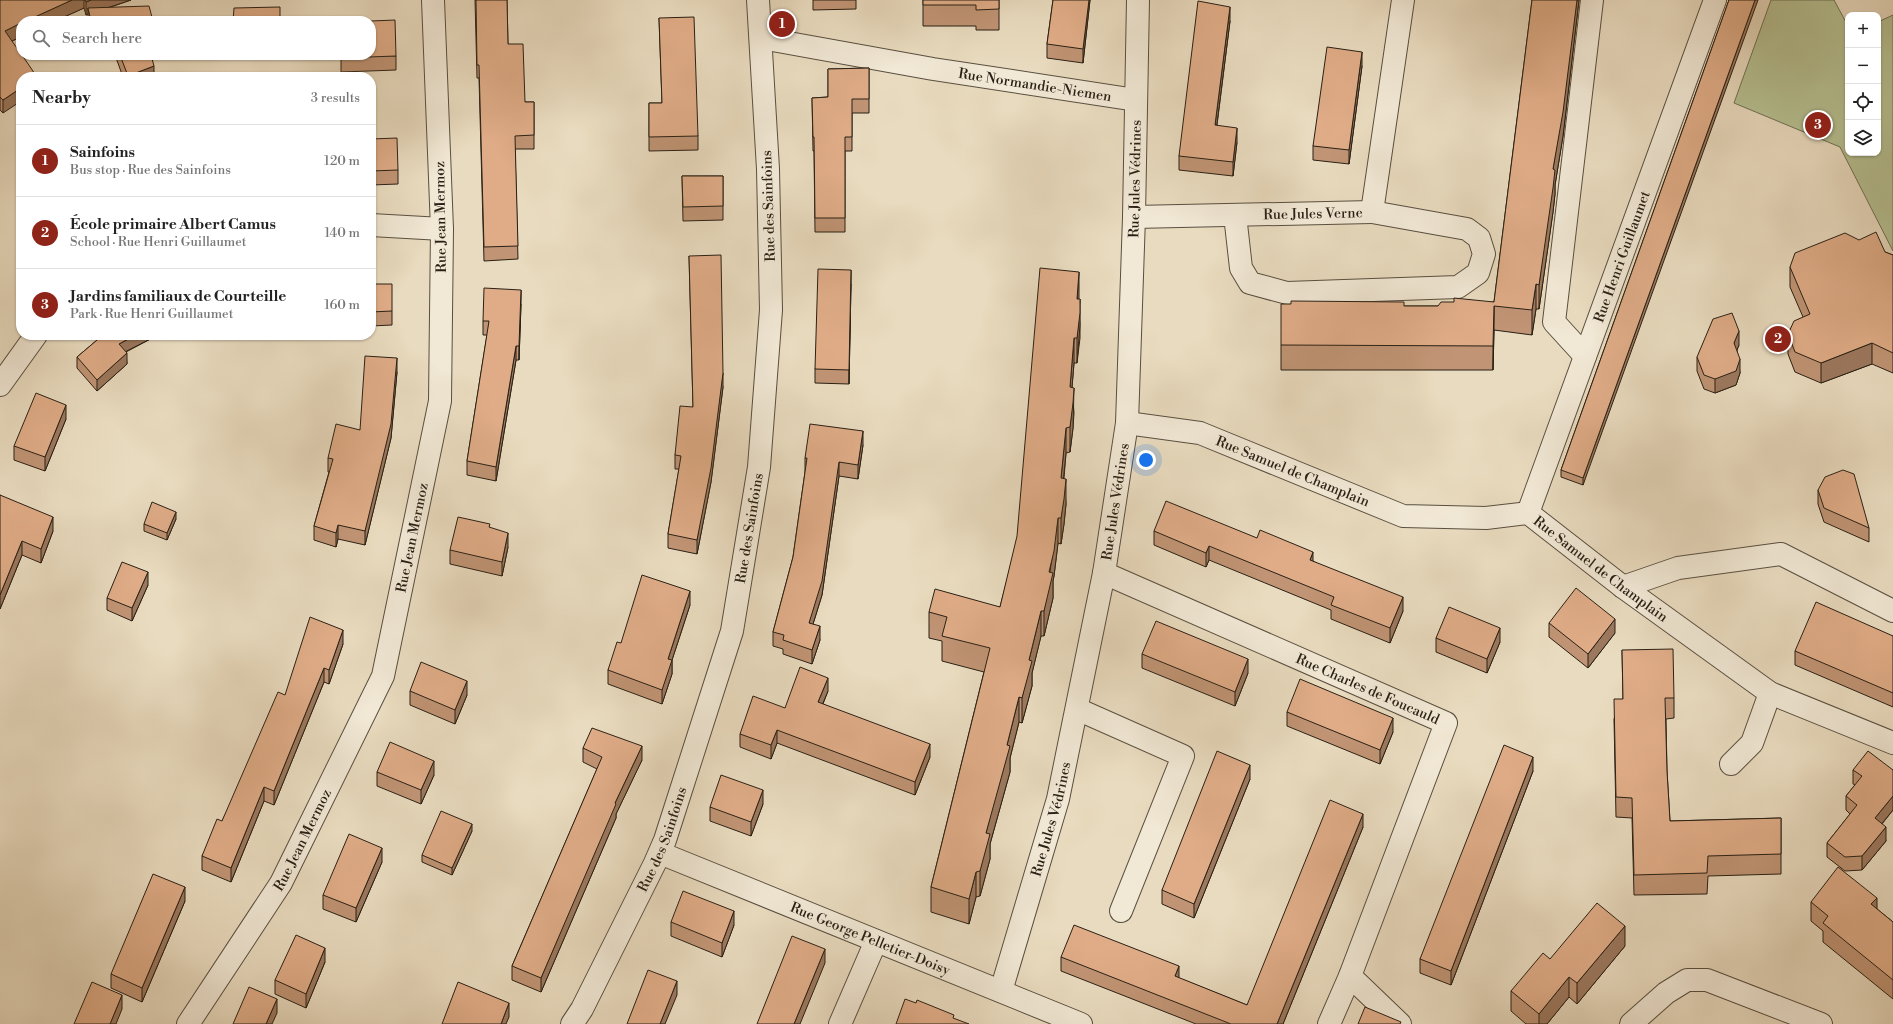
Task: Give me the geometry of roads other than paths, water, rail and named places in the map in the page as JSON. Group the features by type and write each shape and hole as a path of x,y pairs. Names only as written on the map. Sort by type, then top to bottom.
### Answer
{"street":[{"name":"Rue Jean Mermoz","path":"188,1024 281,883 383,676 440,400 442,228 434,0"},
{"name":"Rue des Sainfoins","path":"572,1024 582,1009 660,852 732,632 759,467 771,310 768,169 758,0"},
{"name":"Rue Jules Védrines","path":"1001,991 1058,799 1104,572 1127,423 1134,217 1138,0"},
{"name":"Rue Jules Verne","path":"1134,217 1372,212 1403,0"},
{"path":"1585,356 1554,322 1592,0"},
{"name":"Rue Henri Guillaumet","path":"1528,513 1714,0"},
{"name":"Rue Normandie-Niemen","path":"761,38 933,69 1136,100"},
{"path":"1235,215 1241,268 1250,283 1287,293 1458,288 1478,273 1484,254 1479,238 1467,230 1372,212"},
{"path":"376,225 442,228"},
{"path":"0,385 32,340"},
{"name":"Rue Samuel de Champlain","path":"1127,423 1200,433 1403,516 1486,518 1528,513 1623,587 1770,693 1893,743"},
{"path":"1623,587 1678,568 1780,554 1893,611"},
{"name":"Rue Charles de Foucauld","path":"1104,572 1446,723 1350,976 1329,1024"},
{"path":"1731,764 1752,743 1770,693"},
{"path":"1077,709 1183,756 1121,911"},
{"name":"Rue George Pelletier-Doisy","path":"660,852 1081,1024"},
{"path":"840,1024 876,941"},
{"path":"1350,976 1400,1024"},
{"path":"1631,1024 1666,993 1687,980 1707,980 1821,1024"}],"place":[{"name":"Sainfoins","path":"782,24"},
{"name":"Jardins familiaux de Courteille","path":"1818,125"},
{"name":"École primaire Albert Camus","path":"1778,339"}]}
